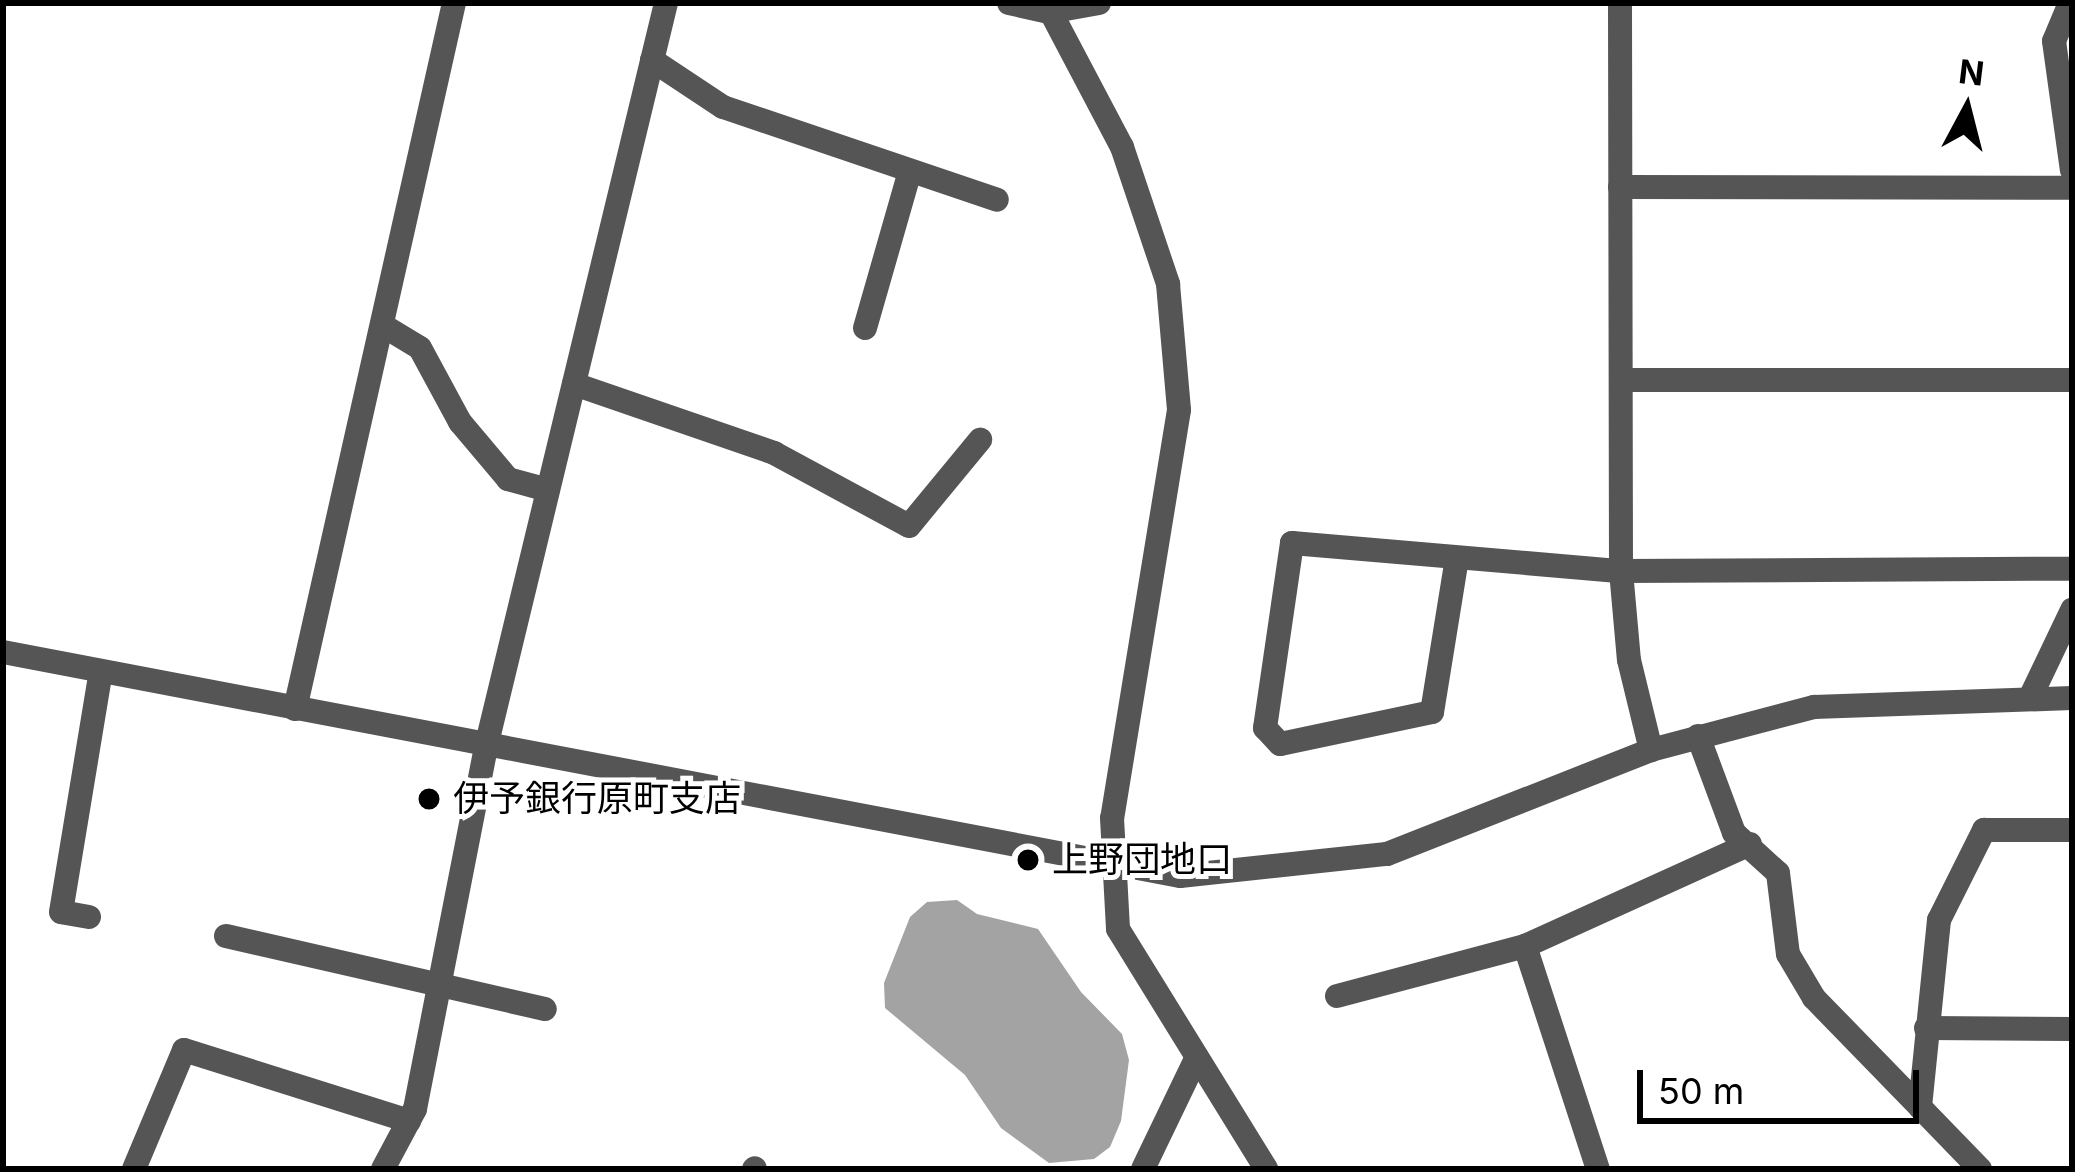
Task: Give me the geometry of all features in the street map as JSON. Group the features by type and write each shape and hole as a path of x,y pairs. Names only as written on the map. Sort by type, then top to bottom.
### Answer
{"street":[{"path":"295,710 454,3"},
{"path":"382,1169 409,1121 486,747 666,3"},
{"path":"1009,3 1047,7 1099,3"},
{"path":"1620,3 1621,571 1629,660 1651,750"},
{"path":"2070,3 2054,41 2072,170"},
{"path":"1047,7 1122,147 1168,284 1179,410 1112,818 1118,929 1266,1169"},
{"path":"652,60 723,106 997,200"},
{"path":"865,328 910,171"},
{"path":"1621,187 2072,188"},
{"path":"382,325 420,348 460,422 508,479 548,490"},
{"path":"1621,380 2072,380"},
{"path":"574,384 775,453 908,526 980,440"},
{"path":"1457,558 1432,712 1280,744 1265,728 1292,543 1621,571 2072,569"},
{"path":"2030,698 2072,610"},
{"path":"3,652 1114,869 1222,874 1387,854 1651,750 1814,706 2072,698"},
{"path":"89,917 61,912 101,671"},
{"path":"1698,736 1734,833 1778,873 1788,954 1814,998 1981,1169"},
{"path":"1920,1106 1939,920 1984,830 2072,830"},
{"path":"1337,996 1525,946 1750,844"},
{"path":"226,936 545,1009"},
{"path":"1525,946 1598,1169"},
{"path":"1926,1028 2072,1029"},
{"path":"134,1169 184,1050 409,1121"},
{"path":"1142,1169 1197,1057"}],"shaded area":[{"path":"957,900 977,914 1038,929 1081,992 1122,1034 1129,1060 1121,1121 1110,1147 1094,1159 1049,1163 1001,1128 965,1075 885,1008 884,983 910,917 927,902"}],"place":[{"name":"伊予銀行原町支店","path":"429,799"},
{"name":"上野団地口","path":"1028,860"}]}
